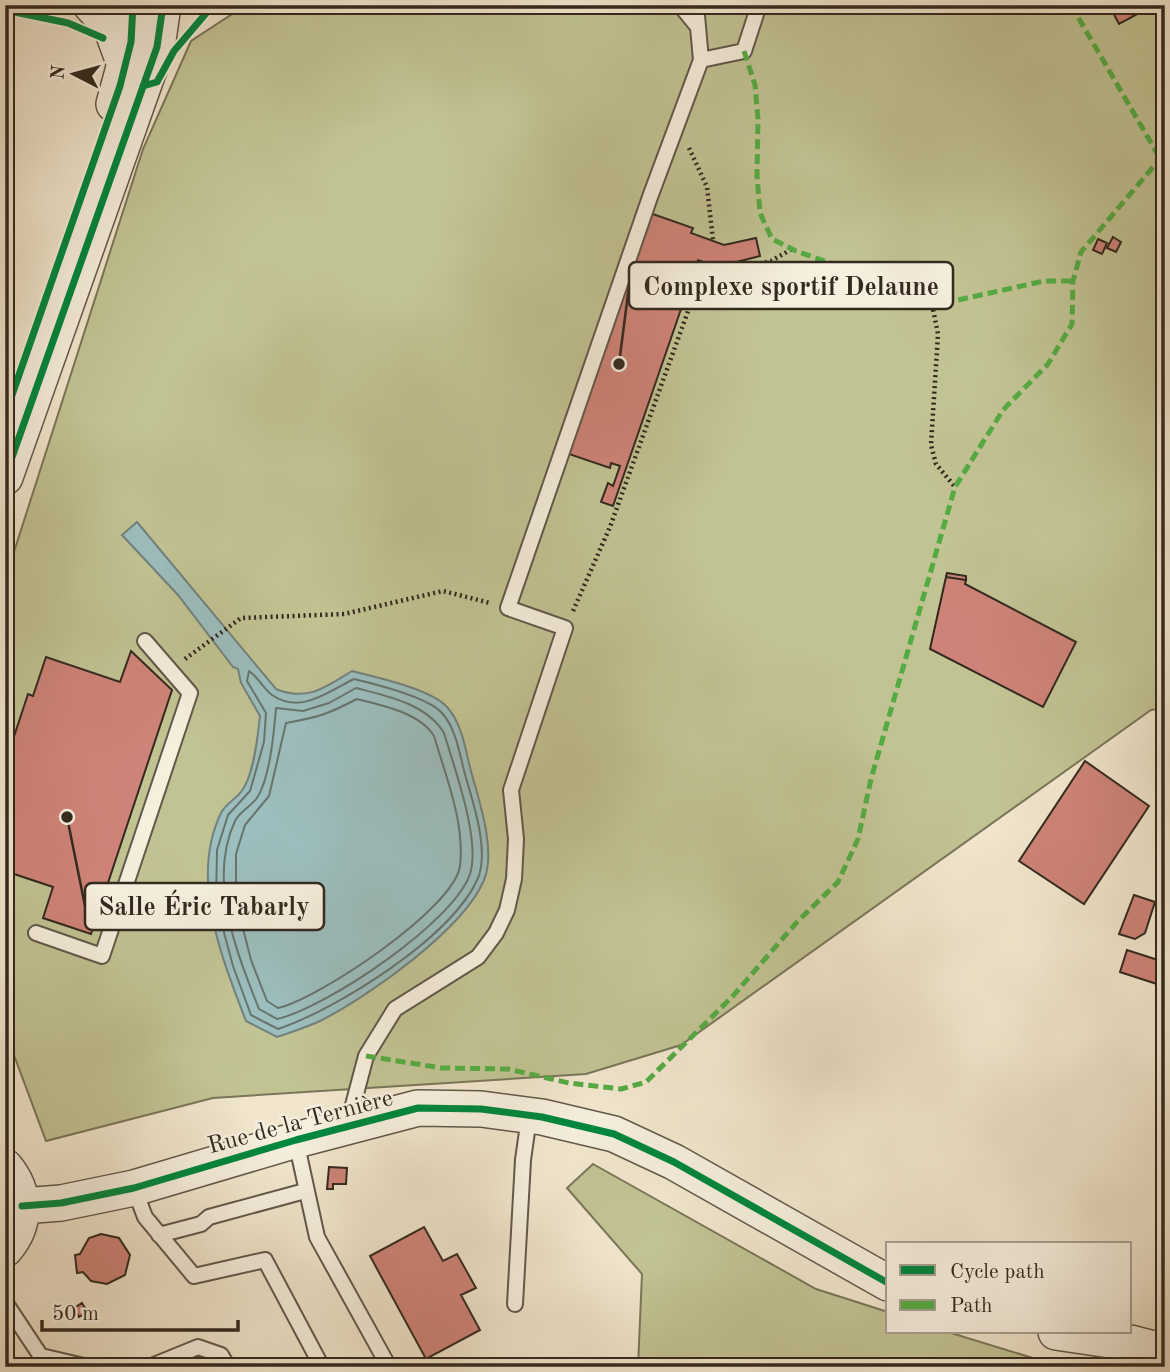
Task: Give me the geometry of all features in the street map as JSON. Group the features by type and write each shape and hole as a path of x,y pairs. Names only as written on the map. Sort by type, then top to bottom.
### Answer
{"street":[{"path":"91,5 111,27 125,66"},
{"path":"5,477 13,413 125,66 131,42 133,5"},
{"path":"13,413 157,47 163,5"},
{"name":"Rue de la Ternière","path":"22,1206 61,1203 134,1188 296,1140 418,1108 481,1108 529,1115 614,1134 674,1162 886,1282"},
{"path":"5,1167 17,1185 22,1206 19,1227 5,1249"},
{"path":"1067,1334 1165,1352"}],"lane":[{"path":"680,5 698,27"},
{"path":"347,1128 366,1056 395,1009 478,957 496,933 507,910 514,879 516,839 511,790 565,628 508,608 701,60 696,5"},
{"path":"701,60 744,51 759,5"},
{"path":"36,933 102,956 190,694 145,641"},
{"path":"515,1304 523,1160 529,1115"},
{"path":"296,1140 317,1237 389,1367"},
{"path":"134,1188 140,1210 194,1276 265,1260 321,1367"},
{"path":"159,1235 201,1224 209,1217 305,1191"},
{"path":"5,1302 43,1363 88,1367"},
{"path":"149,1367 198,1347 221,1355 228,1367"}],"path":[{"path":"677,123 706,187 713,240"},
{"path":"700,278 771,261 792,249"},
{"path":"565,628 610,527 705,262"},
{"path":"931,299 938,334 931,445 936,464 955,487"},
{"path":"171,671 241,618 353,613 443,591 508,608"}],"green space":[{"path":"246,5 1165,5 1165,708 1151,710 681,1045 586,1074 213,1098 46,1141 5,1031 5,580 143,149 191,41"},
{"path":"593,1164 816,1289 886,1311 886,1334 955,1334 1062,1367 806,1367 798,1362 761,1367 638,1367 642,1274 567,1188"}],"water":[{"path":"137,522 276,689 297,694 316,691 352,671 402,684 428,694 446,706 452,713 463,739 488,842 487,869 473,899 436,940 389,978 322,1020 277,1037 246,1021 219,945 209,891 208,864 212,838 223,809 241,792 247,782 255,754 260,716 241,683 238,669 233,667 178,595 122,535"}],"building":[{"path":"1109,5 1154,5 1119,24"},
{"path":"647,212 693,228 691,233 724,245 756,238 760,256 717,267 698,260 613,506 601,502 608,483 613,486 620,466 611,463 610,468 563,452"},
{"path":"1113,237 1121,242 1116,252 1107,248"},
{"path":"1098,239 1107,243 1102,254 1093,250"},
{"path":"947,573 966,576 966,580 946,577"},
{"path":"946,577 966,580 965,584 1076,642 1043,707 930,649"},
{"path":"131,651 172,690 91,934 43,918 53,887 5,871 5,764 28,694 33,696 46,657 120,682"},
{"path":"1085,761 1149,806 1084,904 1019,861"},
{"path":"1134,895 1155,902 1145,933 1135,939 1119,934"},
{"path":"1165,948 1165,1000 1162,999 1164,991 1159,989 1160,985 1120,972 1127,950 1161,961"},
{"path":"329,1167 347,1168 346,1184 333,1184 333,1189 327,1189"},
{"path":"424,1227 443,1261 457,1254 476,1288 461,1295 480,1330 426,1359 370,1256"},
{"path":"101,1234 119,1238 130,1255 125,1275 107,1284 91,1281 83,1272 77,1273 75,1255 80,1254 89,1238"},
{"path":"82,1303 88,1313 79,1317 74,1308"}],"marked path":[{"path":"1071,5 1161,160"},
{"path":"744,51 755,85 760,213 772,239 796,251 931,299 958,300 1044,281 1073,281"},
{"path":"366,1056 442,1068 508,1069 569,1083 621,1089 646,1082 732,997 797,922 838,882 858,839 871,779 955,487 1003,410 1048,364 1072,324 1073,281 1081,252 1165,153"}],"cycle path":[{"path":"5,415 120,86 131,42 133,5"},
{"path":"5,477 157,47 163,5"},
{"path":"143,86 157,82 174,51 213,5"},
{"path":"5,10 68,23 103,38"},
{"path":"22,1206 61,1203 134,1188 296,1140 418,1108 481,1109 542,1117 614,1134 674,1162 886,1282"}],"place":[{"name":"Complexe sportif Delaune","path":"619,364"},
{"name":"Salle Éric Tabarly","path":"67,817"}]}
